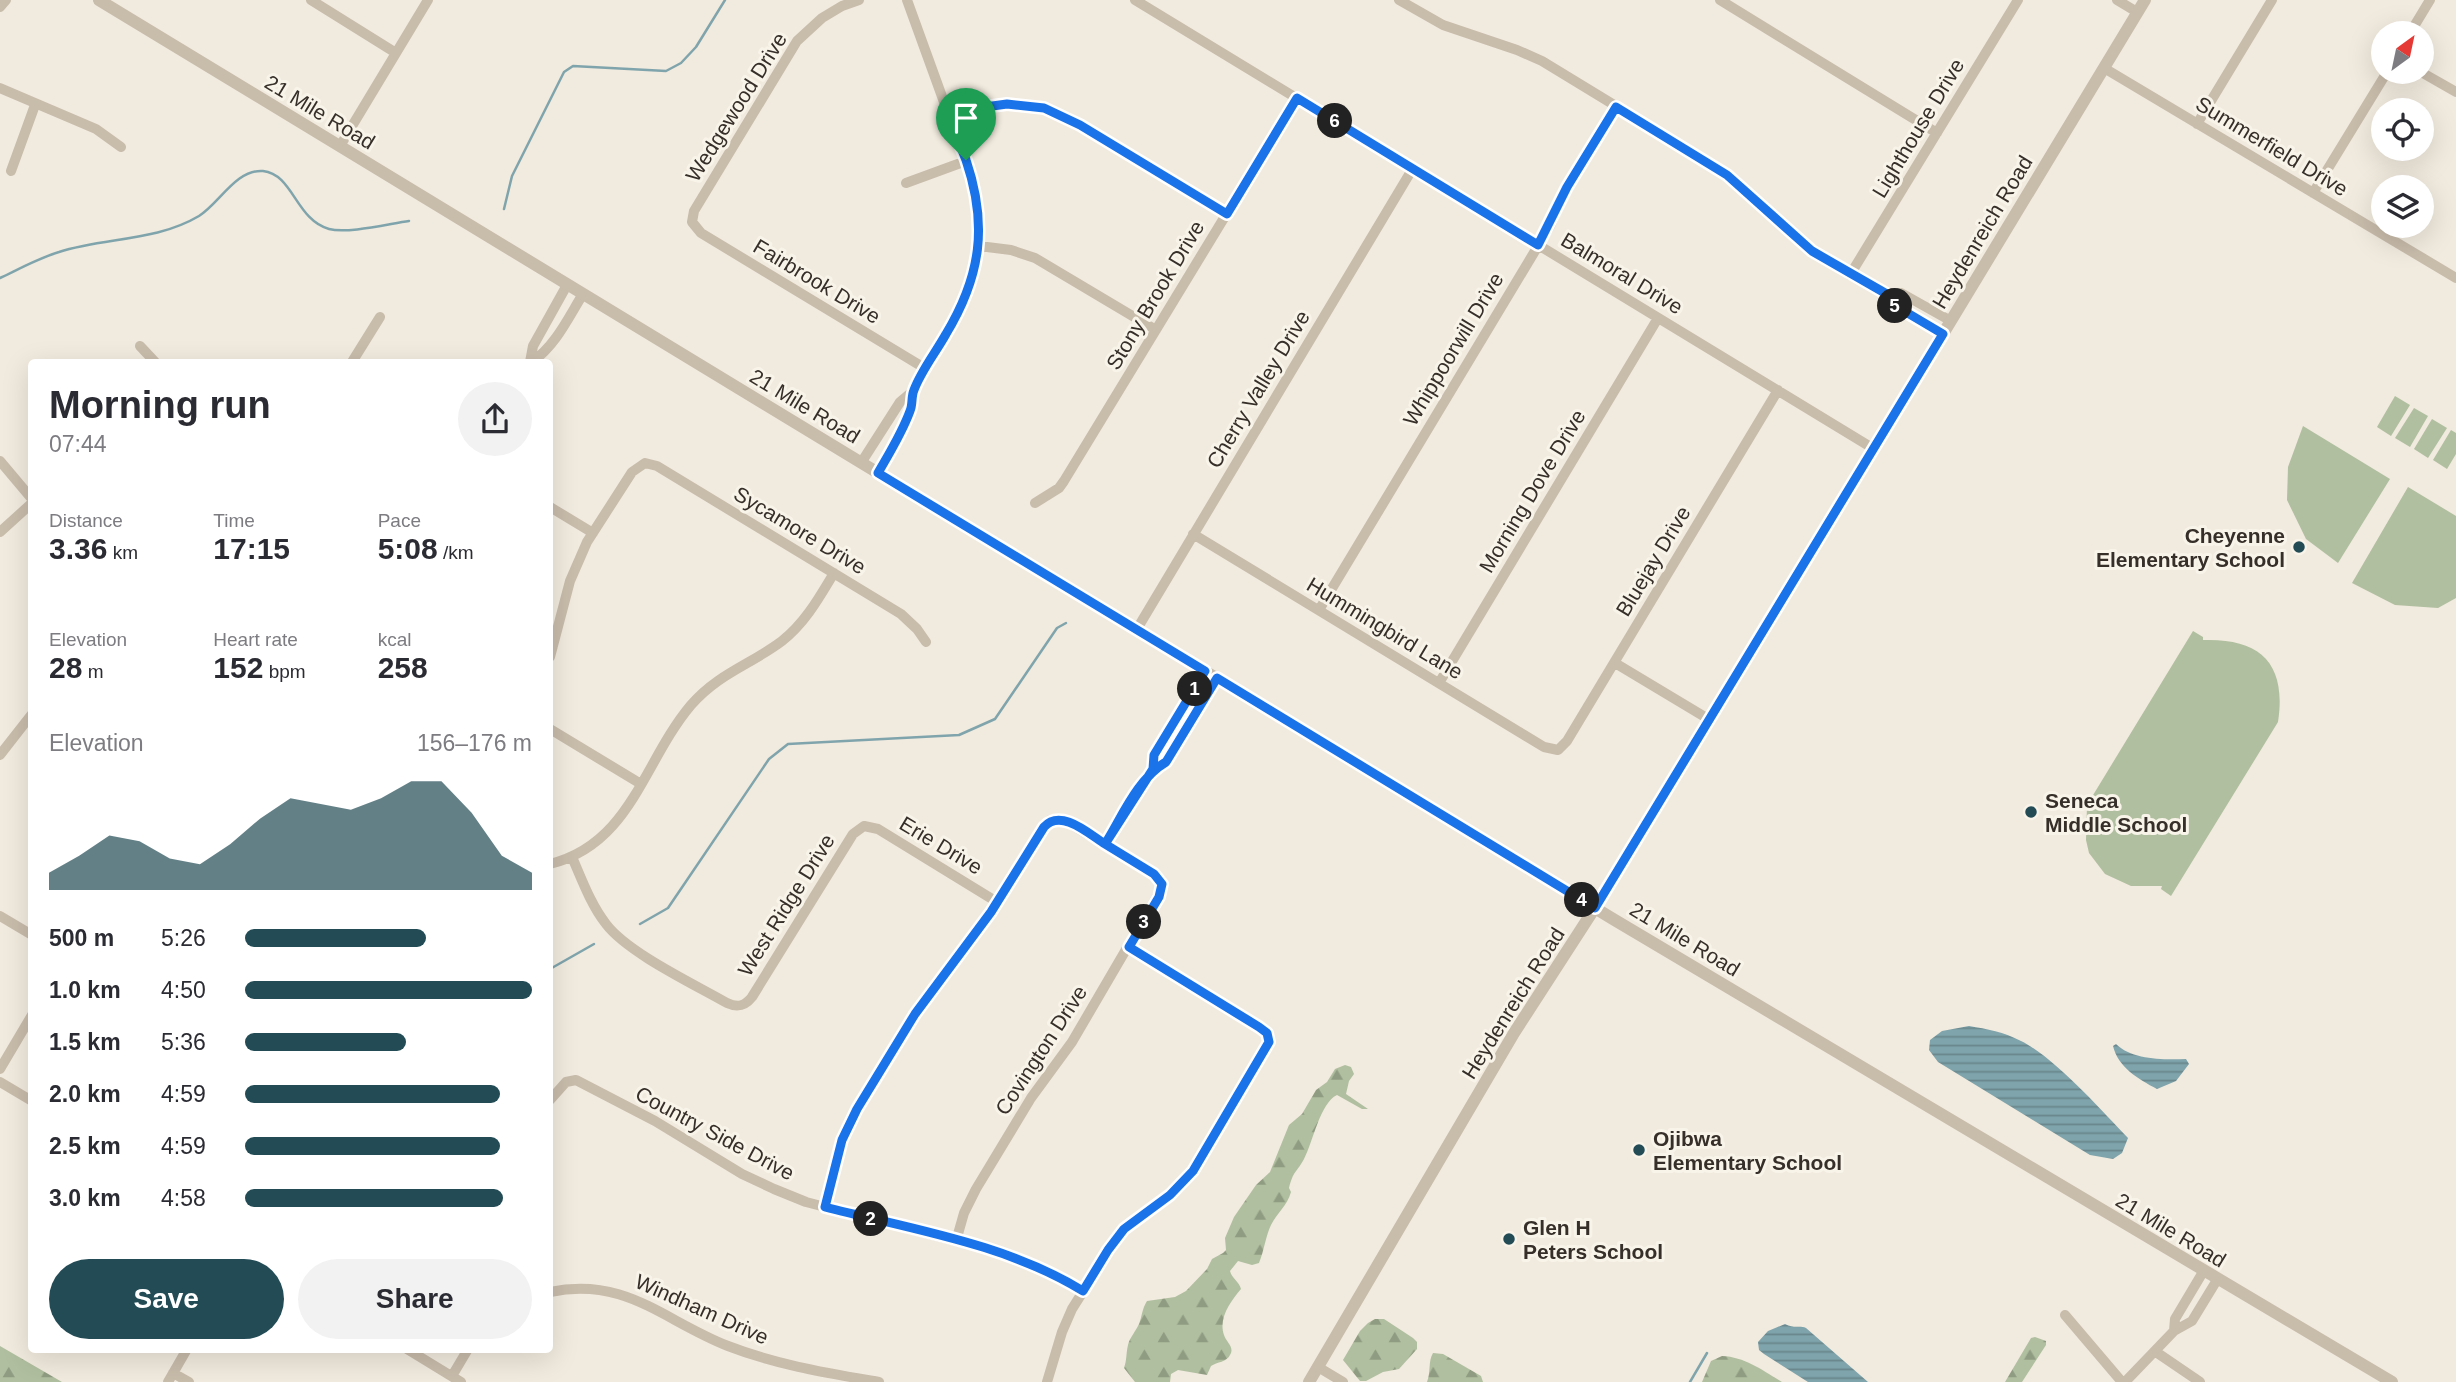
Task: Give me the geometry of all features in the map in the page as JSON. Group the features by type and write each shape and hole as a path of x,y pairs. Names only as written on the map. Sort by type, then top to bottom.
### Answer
{"street":[{"path":"0,7 6,0"},
{"name":"21 Mile Road","path":"99,0 1595,908 2392,1382"},
{"path":"311,0 396,53"},
{"path":"340,146 428,0"},
{"name":"Wedgewood Drive","path":"692,222 694,211 797,41 813,24 831,11 859,0"},
{"path":"861,463 900,402 913,391 954,321 967,295 979,246 977,197 907,0"},
{"name":"Balmoral Drive","path":"1135,0 1874,449"},
{"path":"1399,0 1456,31 1530,55 1727,175 1812,251 1885,293 1894,305 1943,334"},
{"path":"1720,0 1937,133"},
{"name":"Lighthouse Drive","path":"1850,275 2018,0"},
{"path":"2117,0 2137,12"},
{"name":"Heydenreich Road","path":"1309,1382 1514,1033 1595,908 1710,720 2145,0"},
{"path":"2197,124 2272,0"},
{"path":"2417,21 2430,0"},
{"name":"Summerfield Drive","path":"2104,68 2456,278"},
{"path":"2434,79 2456,92"},
{"path":"2313,193 2380,84"},
{"path":"0,88 96,129 121,148"},
{"name":"Stony Brook Drive","path":"1035,503 1059,488 1064,481 1297,98"},
{"path":"950,120 985,107 1007,104 1044,108 1073,121 1227,214"},
{"path":"11,171 35,105"},
{"name":"Whippoorwill Drive","path":"1319,610 1538,245 1567,187 1616,107"},
{"path":"906,183 966,160"},
{"name":"Cherry Valley Drive","path":"1137,629 1413,168"},
{"name":"Fairbrook Drive","path":"692,222 701,233 926,369"},
{"path":"979,246 1011,250 1035,258 1156,330"},
{"path":"531,359 533,346 567,285"},
{"path":"1885,293 1901,293 1951,321"},
{"path":"536,359 544,354 583,294"},
{"path":"354,359 380,317"},
{"name":"Morning Dove Drive","path":"1439,683 1658,317"},
{"path":"140,346 152,359"},
{"name":"Bluejay Drive","path":"1558,750 1567,741 1615,663 1778,390"},
{"path":"878,473 902,432 912,407 913,391"},
{"path":"0,461 28,496"},
{"name":"Sycamore Drive","path":"593,533 632,472 640,464 657,466 901,614 926,642"},
{"path":"0,532 28,505"},
{"path":"553,509 593,533 570,581 553,646"},
{"name":"Hummingbird Lane","path":"1193,534 1544,747 1558,750"},
{"path":"553,863 589,848 607,833 641,784 682,716 699,696 729,671 770,649 790,634 808,614 834,573"},
{"path":"1615,663 1710,720"},
{"path":"825,1207 842,1140 857,1109 915,1014 998,902 1044,827 1053,819 1066,821 1105,844 1153,769 1154,755 1205,671"},
{"path":"1153,769 1166,762 1217,678"},
{"path":"0,754 28,719"},
{"path":"553,731 641,784"},
{"name":"West Ridge Drive","path":"572,857 597,912 623,941 727,1003 742,1006 752,997 853,834 864,826"},
{"name":"Erie Drive","path":"864,826 878,829 998,902"},
{"name":"Covington Drive","path":"956,1241 964,1213 976,1189 1031,1098 1072,1042 1159,897 1162,884 1154,874 1105,844"},
{"path":"0,916 28,933"},
{"path":"1047,1382 1067,1320 1108,1250 1124,1229 1170,1195 1193,1171 1266,1050 1269,1037 1259,1027 1129,947"},
{"path":"0,1069 28,1022"},
{"name":"Country Side Drive","path":"553,1096 570,1080 582,1083 655,1121 758,1182 789,1196 1029,1263 1083,1291"},
{"path":"0,1082 28,1099"},
{"path":"2174,1331 2175,1320 2203,1272"},
{"path":"2065,1315 2123,1382 2156,1352 2174,1331 2192,1321 2217,1280"},
{"name":"Windham Drive","path":"553,1292 588,1288 617,1293 638,1300 709,1338 767,1359 824,1373 878,1382"},
{"path":"2156,1352 2200,1382"},
{"path":"185,1353 171,1377 189,1382"},
{"path":"414,1353 456,1379 466,1353"},
{"path":"1318,1367 1343,1382"}],"green space":[{"path":"2395,396 2410,405 2391,436 2377,427"},
{"path":"2414,408 2428,416 2410,447 2395,438"},
{"path":"2432,419 2447,428 2428,458 2414,449"},
{"path":"2303,426 2390,479 2338,563 2306,539 2287,500 2288,467"},
{"path":"2451,430 2456,433 2456,454 2447,469 2433,460"},
{"path":"2408,487 2456,516 2456,598 2438,608 2395,605 2352,583"},
{"path":"2193,631 2203,637 2203,640 2240,644 2265,658 2278,684 2280,701 2278,722 2171,896 2161,889 2162,886 2131,886 2105,874 2089,853 2086,840 2087,805"},
{"path":"1345,1065 1351,1067 1354,1074 1346,1094 1368,1109 1362,1109 1337,1095 1331,1099 1321,1114 1304,1159 1292,1178 1289,1197 1271,1225 1259,1263 1252,1265 1238,1261 1230,1271 1241,1289 1224,1316 1224,1335 1231,1349 1229,1357 1211,1366 1207,1375 1178,1370 1171,1374 1170,1382 1135,1382 1124,1368 1129,1342 1147,1301 1175,1297 1186,1291 1207,1269 1212,1259 1226,1250 1225,1238 1234,1217 1256,1185 1270,1172 1289,1125 1302,1114 1316,1090 1327,1082 1335,1069"},
{"path":"1375,1319 1384,1319 1413,1338 1417,1342 1417,1349 1399,1369 1360,1381 1343,1360 1360,1331"},
{"path":"2031,1338 2046,1341 2046,1345 2022,1382 2005,1382"},
{"path":"0,1346 62,1382 0,1382"},
{"path":"1433,1353 1443,1354 1481,1376 1483,1382 1427,1382"},
{"path":"1722,1356 1746,1362 1782,1382 1702,1382 1711,1361"}],"water":[{"path":"1969,1026 2015,1038 2048,1059 2128,1138 2122,1153 2113,1159 2090,1155 1938,1062 1929,1050 1930,1040 1942,1031"},
{"path":"2116,1044 2139,1056 2186,1059 2189,1064 2176,1081 2157,1089 2136,1077 2124,1066 2113,1046"},
{"path":"1785,1324 1806,1328 1868,1382 1808,1382 1759,1350 1758,1342 1768,1331"}],"waterway":[{"path":"504,209 512,176 564,72 573,66 666,71 681,63 696,47 725,0"},
{"path":"0,278 59,252 147,235 182,224 206,211 236,181 253,172 273,174 288,188 309,217 329,229 357,229 409,221"},
{"path":"640,924 668,908 769,759 788,744 959,735 995,719 1057,628 1066,623"},
{"path":"553,967 594,944"},
{"path":"1690,1382 1707,1353"}],"place":[{"name":"Cheyenne Elementary School","path":"2299,547"},
{"name":"Seneca Middle School","path":"2031,812"},
{"name":"Ojibwa Elementary School","path":"1639,1150"},
{"name":"Glen H Peters School","path":"1509,1239"}],"route":[{"path":"966,160 950,120 985,107 1020,103 1032,105 1067,117 1227,214 1297,98 1538,245 1550,226 1567,187 1616,107 1716,167 1812,251 1885,293 1894,305 1943,334 1595,908 1217,678 1166,762 1153,769 1134,796 1105,844 1154,874 1162,884 1159,897 1129,947 1259,1027 1267,1033 1269,1042 1193,1171 1170,1195 1124,1229 1083,1291 1044,1269 998,1252 825,1207 842,1140 851,1119 915,1014 991,912 1044,827 1050,820 1062,819 1105,844 1153,769 1154,755 1205,671 878,473 902,432 912,407 913,391 954,321 972,282 979,246 979,214 966,160"}]}
